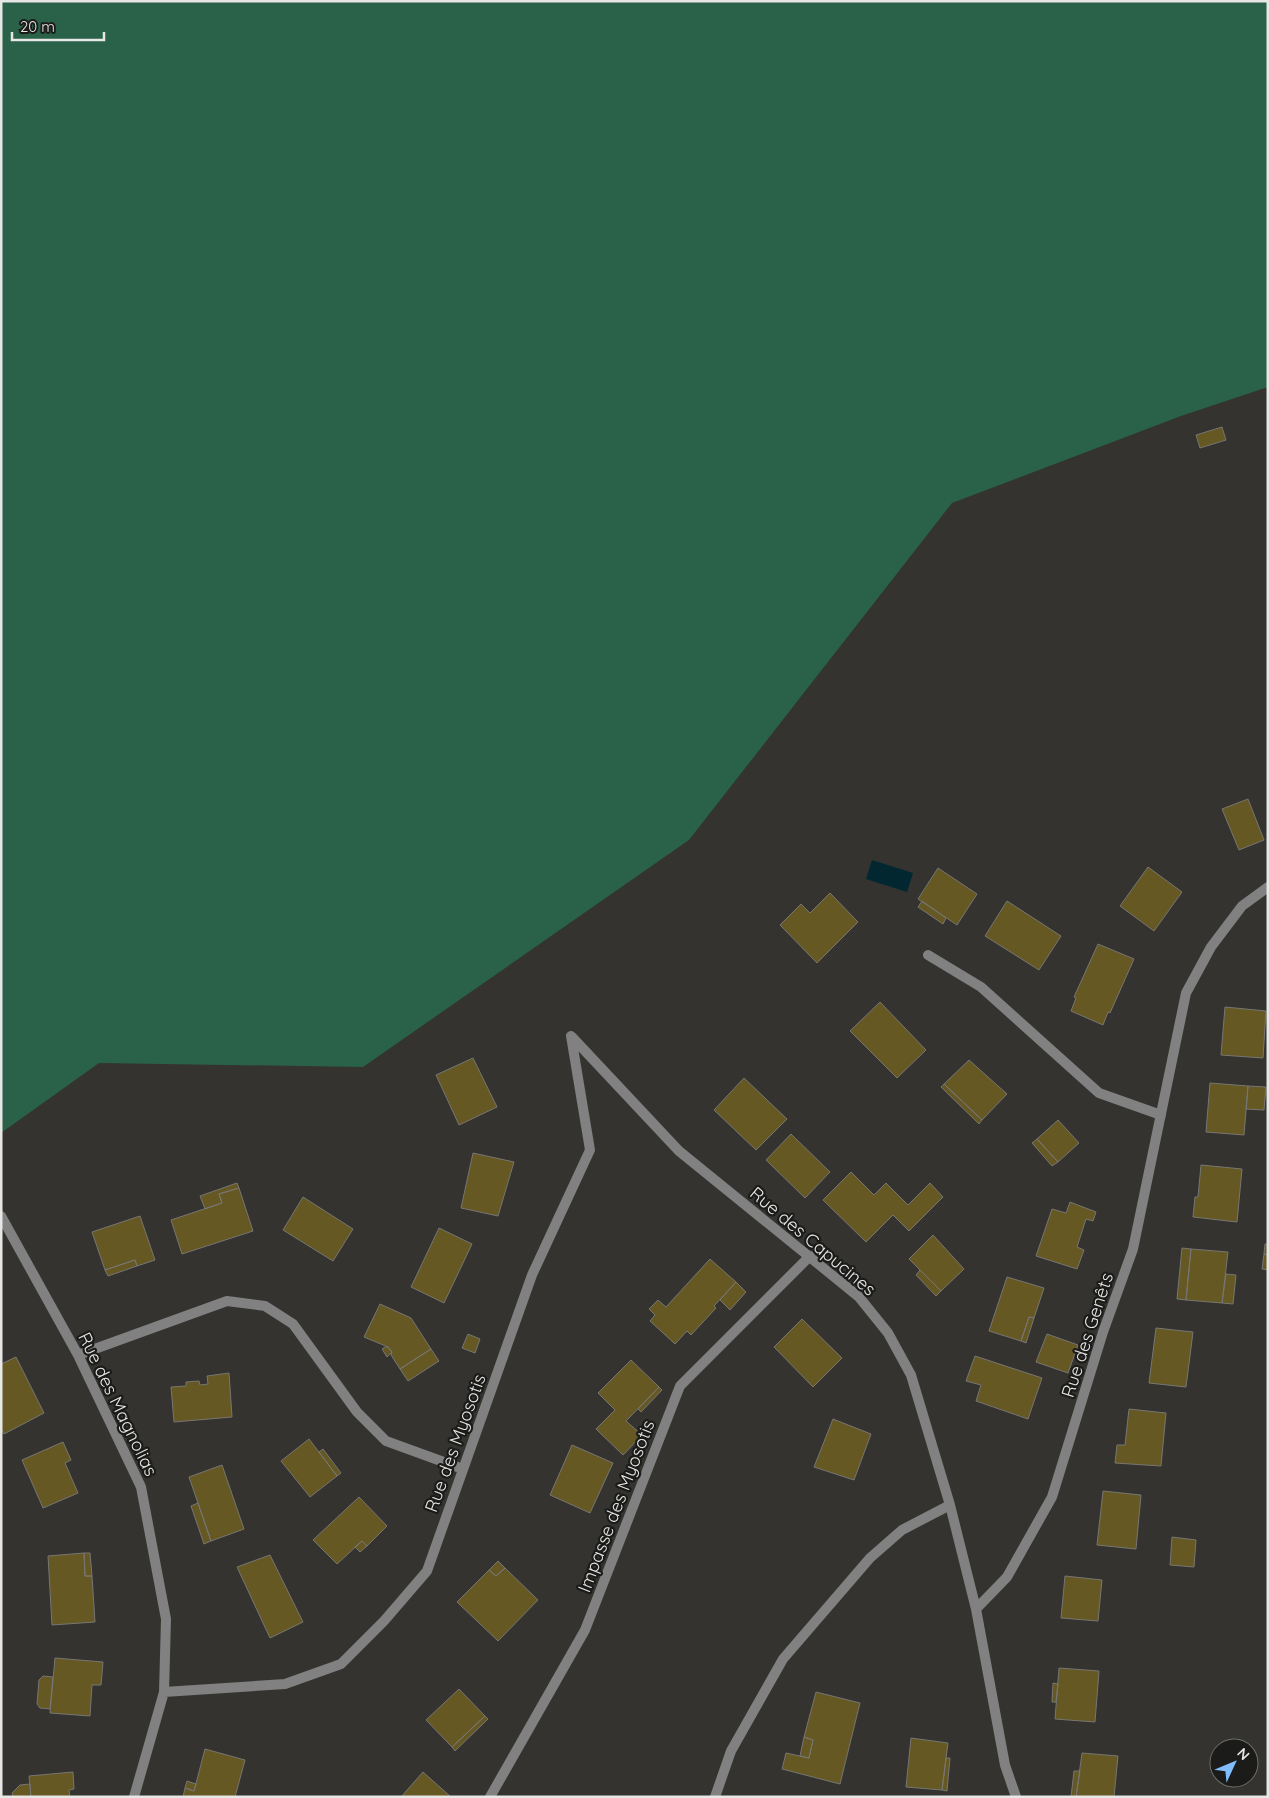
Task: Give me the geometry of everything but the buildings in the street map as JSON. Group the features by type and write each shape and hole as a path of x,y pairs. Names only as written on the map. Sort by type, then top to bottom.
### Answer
{"street":[{"name":"Rue des Genêts","path":"976,1609 1007,1577 1052,1497 1103,1332 1133,1249 1186,993 1211,946 1242,906 1268,887"},
{"path":"928,955 981,986 1099,1093 1161,1115"},
{"name":"Rue des Capucines","path":"571,1036 679,1151 859,1297 888,1333 911,1375 950,1505 976,1609"},
{"name":"Rue des Myosotis","path":"164,1692 285,1684 341,1664 384,1621 427,1571 532,1275 590,1150 571,1036"},
{"name":"Rue des Magnolias","path":"1,1216 78,1355 141,1487 166,1619 164,1692 134,1797"},
{"name":"Impasse des Myosotis","path":"490,1797 586,1630 680,1386 810,1256"},
{"path":"78,1355 228,1301 265,1306 293,1324 357,1412 386,1440 463,1469"},
{"path":"715,1797 731,1751 783,1660 870,1558 902,1530 950,1505"},
{"path":"976,1609 1005,1765 1016,1797"}],"green space":[{"path":"1,1 1268,1 1268,387 1181,416 952,503 689,840 363,1067 99,1063 1,1133"}],"water":[{"path":"872,860 913,873 907,892 866,879"}]}
